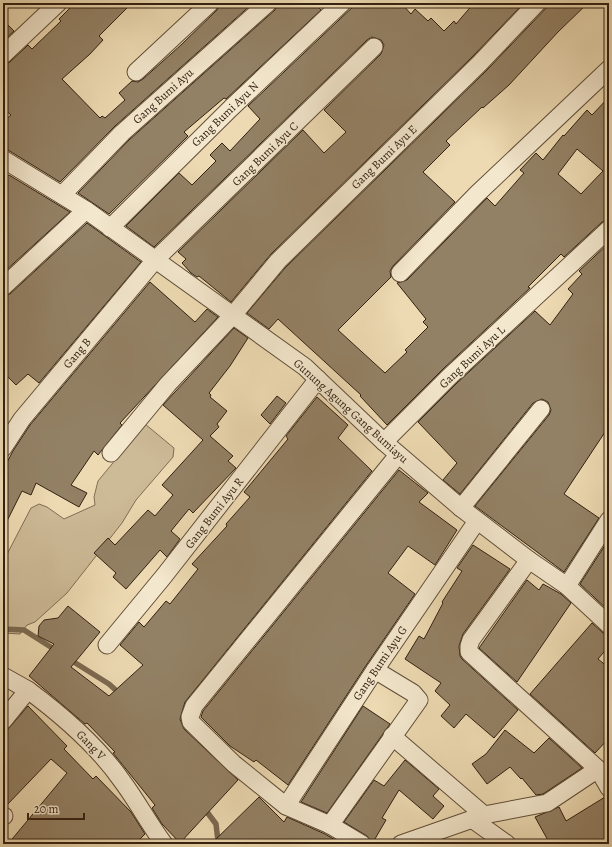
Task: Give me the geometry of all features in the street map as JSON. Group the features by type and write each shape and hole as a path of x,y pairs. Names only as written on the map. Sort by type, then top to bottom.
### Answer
{"street":[{"path":"3,55 58,3"},
{"path":"136,72 210,3"},
{"name":"Gang Bumi Ayu","path":"62,195 122,133 268,3"},
{"name":"Gang Bumi Ayu N","path":"110,228 231,108 342,3"},
{"name":"Gang Bumi Ayu E","path":"111,453 168,384 234,314 295,243 480,63 538,3"},
{"name":"Gang Bumi Ayu C","path":"155,260 374,47"},
{"path":"400,273 477,194 609,69"},
{"name":"Gunung Agung Gang Bumiayu","path":"4,162 86,210 155,260 234,314 304,366 398,455 476,521 567,586 609,625"},
{"path":"3,287 86,210"},
{"name":"Gang Bumi Ayu L","path":"384,442 450,376 609,229"},
{"name":"Gang B","path":"3,448 22,419 155,260"},
{"name":"Gang Bumi Ayu R","path":"107,645 164,576 318,379"},
{"path":"461,508 541,409"},
{"path":"362,844 330,825 286,806 234,764 197,730 191,722 191,712 199,700 398,455"},
{"path":"567,586 609,520"},
{"name":"Gang Bumi Ayu G","path":"286,806 375,670 476,521"},
{"path":"529,560 471,640 469,652 598,769 609,788"},
{"path":"330,825 392,736 414,708 418,698 414,692 375,670"},
{"name":"Gang V","path":"3,676 28,690 60,714 102,756 121,780 164,844"},
{"path":"3,720 28,690"},
{"path":"392,736 507,844"},
{"path":"402,844 478,817 547,803 598,769"}],"shaded area":[{"path":"145,424 174,448 173,457 136,500 122,523 67,593 35,622 27,625 20,634 3,633 3,562 31,508 39,504 47,507 64,519 95,505 94,497 98,481"}],"building":[{"path":"75,3 132,3 99,36 103,40 62,79 100,118 102,116 105,118 125,100 119,93 132,81 138,82 143,79 217,10 220,3 253,3 115,126 60,182 8,150 3,149 3,122 11,115 3,108 3,65 10,62 28,45 32,49 61,21 59,19"},
{"path":"278,3 315,3 321,10 226,99 224,98 184,132 188,136 109,214 78,193 129,140 275,10"},
{"path":"357,3 401,3 411,14 415,9 428,21 431,18 444,31 454,21 456,24 474,3 520,3 522,5 473,56 271,254 231,302 199,276 197,277 191,273 182,263 186,259 178,252 303,130 324,153 346,132 324,110 381,54 384,45 381,40 372,37 367,40 154,247 126,226 179,173 192,185 216,161 210,155 222,143 230,151 260,119 248,106"},
{"path":"551,3 588,3 558,32 509,85 483,108 482,107 446,141 450,145 423,172 455,202 393,266 390,271 391,277 338,330 385,373 407,352 405,350 428,327 423,322 426,319 397,283 407,280 487,198 495,206 524,173 520,170 536,153 543,160 563,135 564,136 587,110 592,115 609,97 609,219 602,222 564,257 561,254 528,287 530,288 443,369 387,425 360,396 361,395 278,319 269,329 247,313 285,268 487,70","holes":["577,149 603,171 581,194 558,174"]},
{"path":"3,20 14,31 3,41"},
{"path":"9,175 70,212 3,273 3,181"},
{"path":"87,223 141,262 39,383 28,374 16,385 3,372 3,297 10,294"},
{"path":"609,243 609,426 564,494 599,518 564,572 475,506 549,415 551,410 548,402 542,399 533,403 460,494 443,480 457,463 418,422 457,383 535,311 550,325 573,294 568,289 582,274 579,271"},
{"path":"150,282 195,322 207,309 218,317 120,423 122,425 98,455 94,451 71,485 87,493 79,507 36,483 31,495 22,491 3,529 3,470 13,451 30,425"},
{"path":"234,328 248,338 230,366 209,393 211,395 210,397 227,411 217,424 219,427 210,436 233,456 228,461 236,468 193,513 189,509 171,531 180,539 167,557 160,550 126,589 113,577 116,573 94,553 108,538 115,545 148,510 155,516 173,495 162,485 203,440 163,405"},
{"path":"277,396 286,403 270,424 261,415"},
{"path":"317,397 348,425 338,438 372,471 185,702 180,719 184,729 238,780 180,843 162,824 152,808 155,805 113,753 115,752 87,723 85,724 29,676 54,644 38,636 39,626 44,620 58,618 68,606 100,632 71,667 109,696 143,665 120,645 139,622 144,627 166,601 170,604 198,569 192,564 227,526 226,524 250,497 244,492 288,439 286,436"},
{"path":"399,470 428,493 419,502 457,530 435,565 408,546 388,573 415,594 365,667 288,785 256,760 254,762 230,746 201,717 203,711"},
{"path":"609,539 609,611 580,584"},
{"path":"473,545 510,569 463,634 459,646 460,656 462,659 518,710 494,738 466,714 454,728 441,716 450,705 435,691 441,683 405,659 419,636 424,639 443,603 442,602 462,571 457,568"},
{"path":"527,580 539,590 543,584 561,594 571,603 517,682 479,648"},
{"path":"592,623 603,633 609,635 609,646 598,659 609,668 609,738 595,753 530,694"},
{"path":"28,706 67,746 64,749 93,779 96,776 131,812 145,834 135,844 8,844 67,773 51,759 6,806 3,806 3,735"},
{"path":"363,706 390,724 327,813 301,802"},
{"path":"505,730 534,753 549,738 582,768 543,794 536,795 522,778 521,779 510,767 487,784 472,764 486,754"},
{"path":"405,760 439,789 433,796 444,806 433,819 399,790 382,818 386,820 372,844 367,836 344,822 374,780 384,786"},
{"path":"259,797 284,822 287,817 325,834 342,844 211,844"},
{"path":"605,797 609,798 609,844 550,844 535,817 559,807 566,821"}],"waterway":[{"path":"3,629 24,630 57,651"},
{"path":"69,659 109,684 121,695"},
{"path":"204,808 216,824 218,841 220,844"}]}
